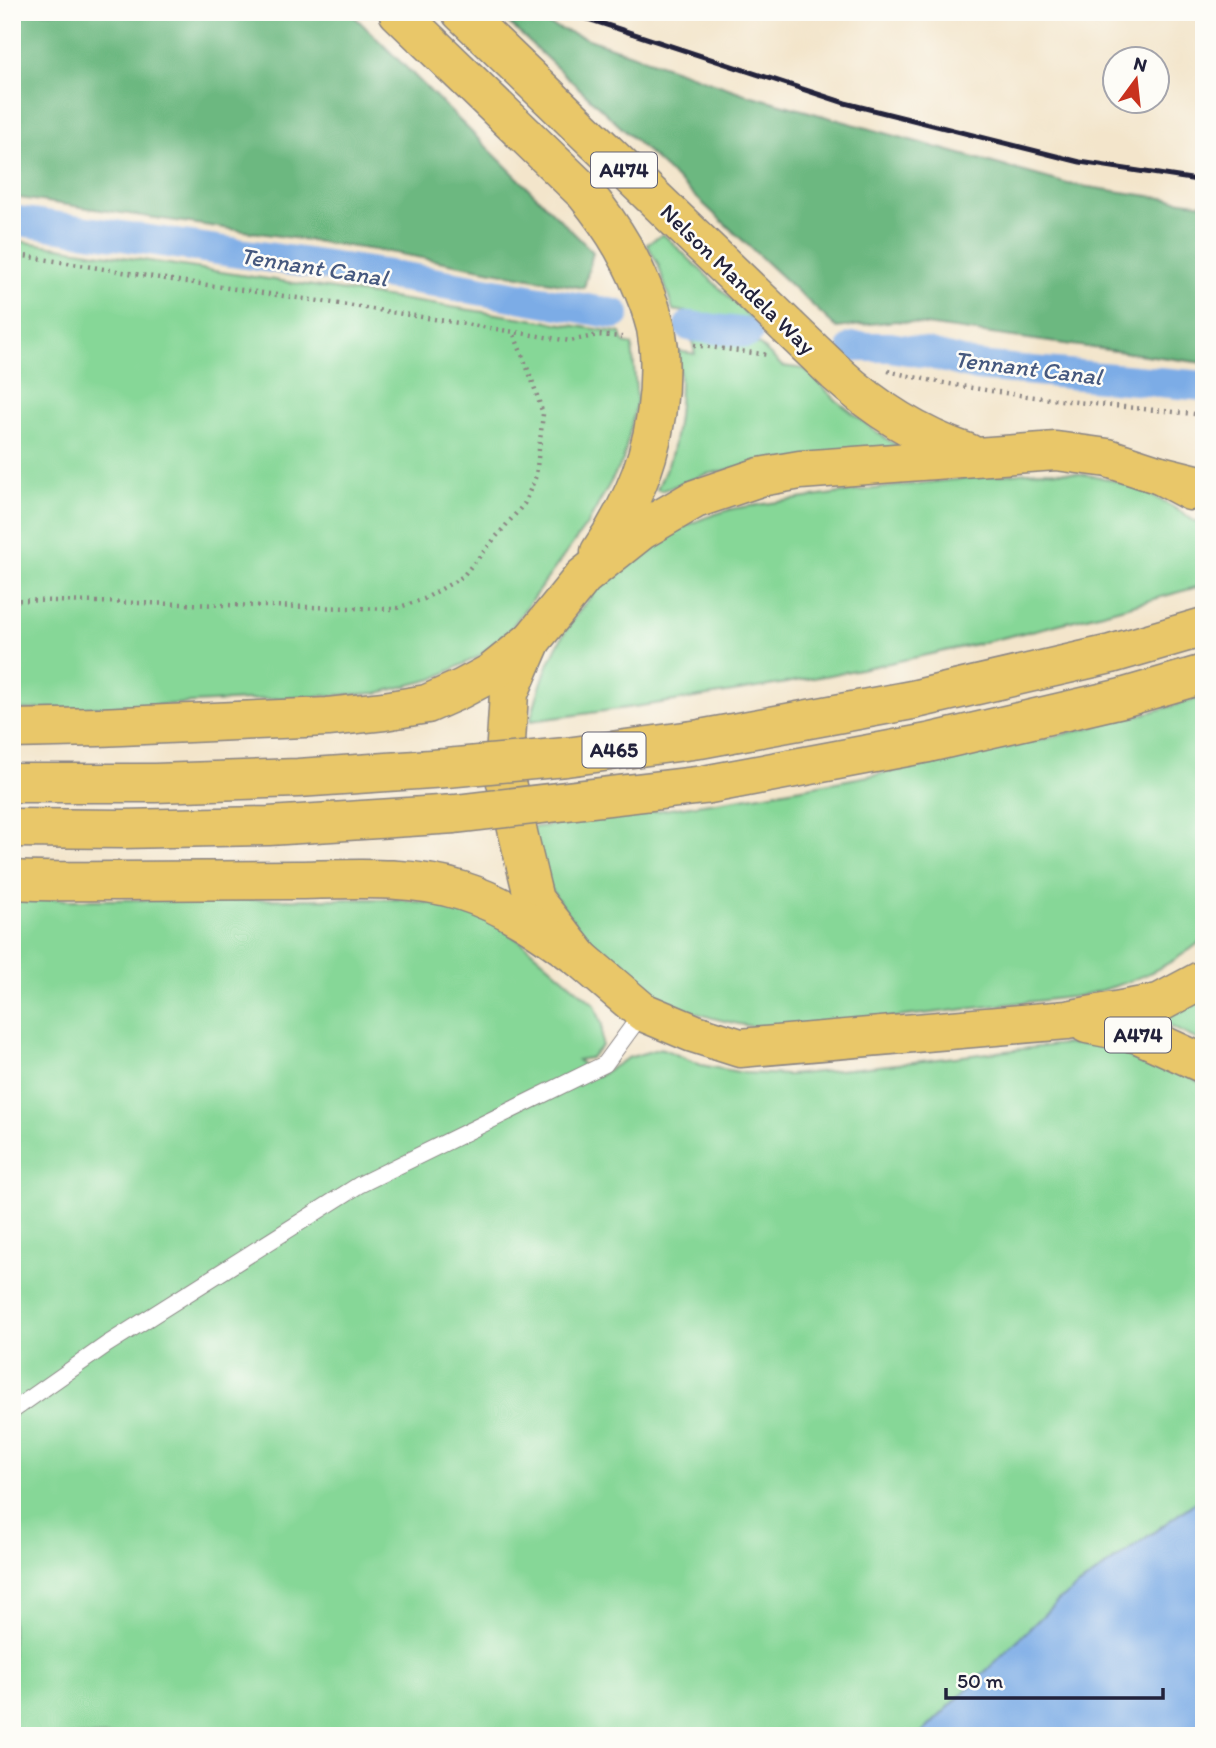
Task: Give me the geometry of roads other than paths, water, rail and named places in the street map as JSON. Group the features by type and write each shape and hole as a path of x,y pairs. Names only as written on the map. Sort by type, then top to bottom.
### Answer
{"main road":[{"name":"A474","path":"398,12 592,201 622,243 638,273 656,328 676,347 661,374 651,445 638,486 615,530 583,577"},
{"name":"Nelson Mandela Way","path":"461,12 779,341 836,373 874,406 898,421 924,436 977,456"},
{"path":"12,729 328,717 426,704 491,673 532,640 583,577 642,530 695,499 750,480 800,470 1056,451 1108,458 1204,486"},
{"path":"1160,475 1204,499"},
{"name":"A465","path":"12,783 155,783 298,778 513,762 700,739 912,700 1111,654 1204,627"},
{"path":"532,640 509,693 504,774 534,900 582,959"},
{"name":"A465","path":"12,828 270,826 455,814 704,785 928,743 1122,698 1204,674"},
{"path":"12,880 344,879 436,884 464,891 532,923 582,959 643,1012 693,1033 740,1048 1067,1020 1159,1003 1204,979"},
{"name":"A474","path":"1067,1020 1138,1034 1204,1064"}],"lane":[{"path":"12,1411 106,1345 359,1185 605,1064 643,1012"}],"water":[{"path":"1204,1496 1204,1730 1198,1736 919,1736 1058,1601"}],"waterway":[{"name":"Tennant Canal","path":"12,220 410,278 615,314"},
{"name":"Tennant Canal","path":"689,326 748,333"},
{"name":"Tennant Canal","path":"853,347 890,347 977,366 1204,386"}],"railway":[{"path":"567,12 845,103 1080,162 1204,181"}]}
